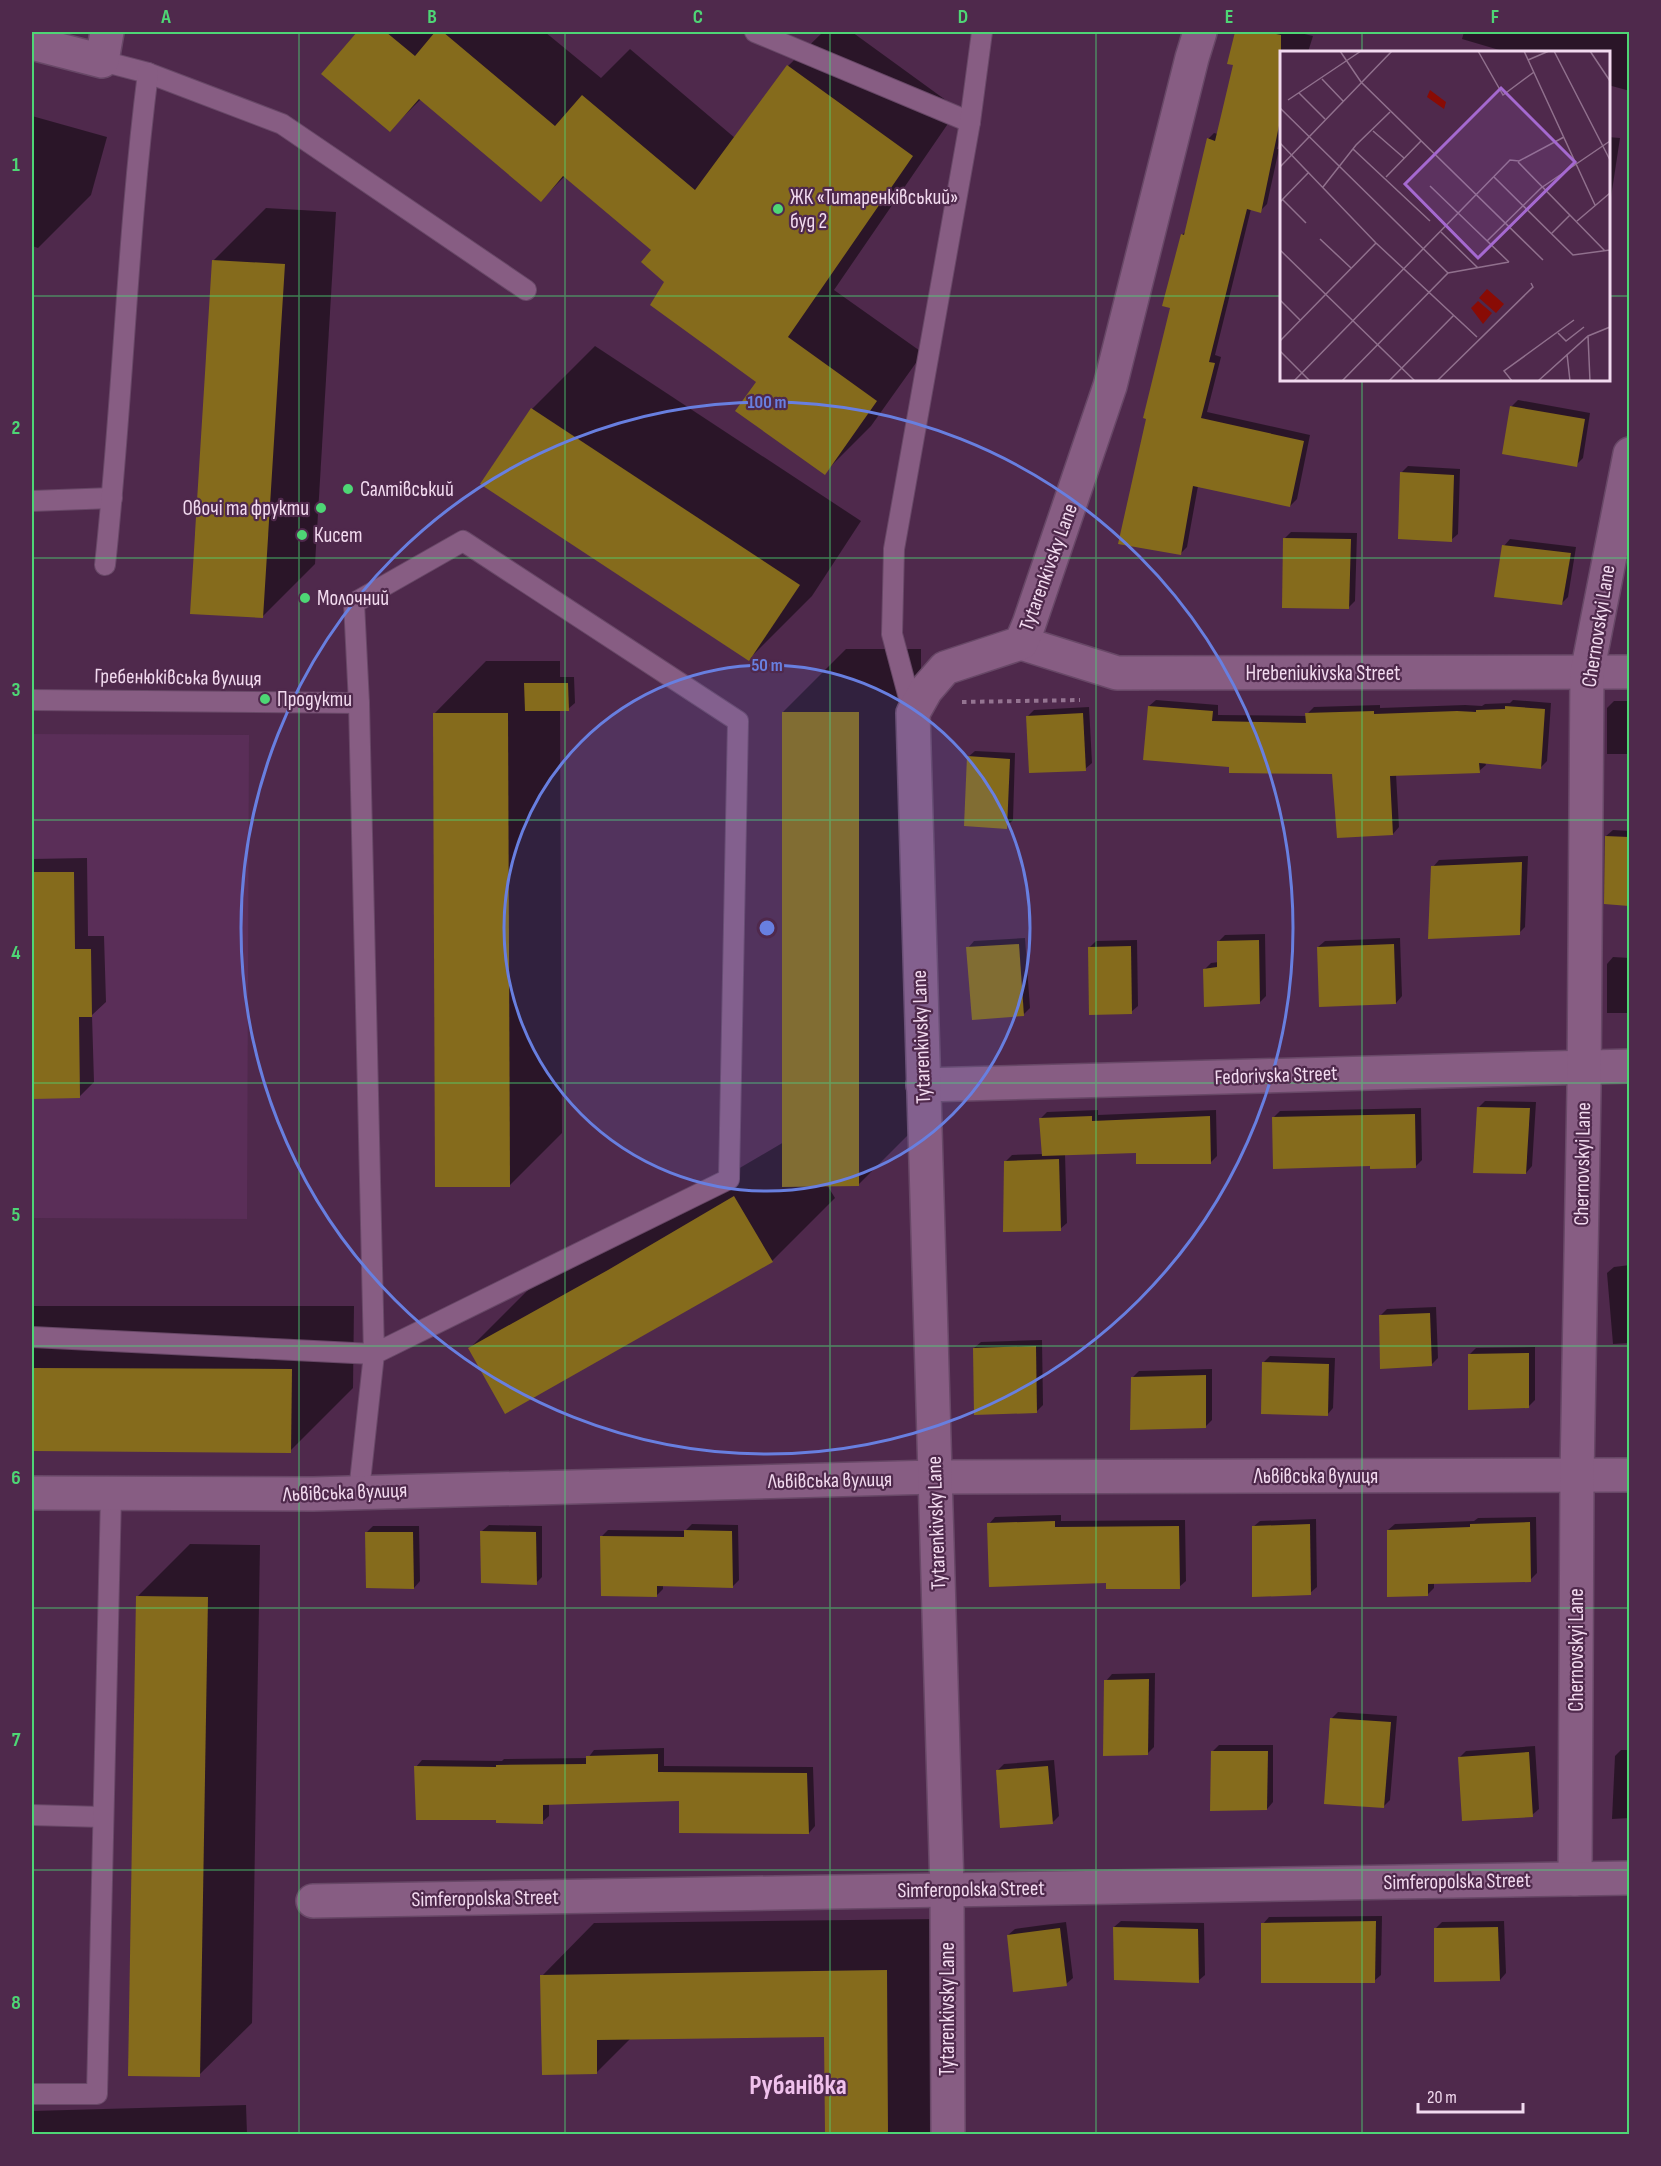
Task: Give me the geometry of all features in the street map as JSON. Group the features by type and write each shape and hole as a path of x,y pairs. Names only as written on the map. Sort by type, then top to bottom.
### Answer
{"street":[{"name":"Tytarenkivsky Lane","path":"948,2134 947,1889 913,713 926,690 945,668 1021,643 1110,386 1200,32"},
{"path":"32,43 104,46"},
{"name":"Chernovskyi Lane","path":"1575,1879 1577,1476 1584,1088 1582,1067 1587,674 1629,454"},
{"name":"Hrebeniukivska Street","path":"1021,643 1117,673 1587,674 1629,672"},
{"name":"Fedorivska Street","path":"923,1085 1629,1066"},
{"name":"Львівська вулиця","path":"32,1493 313,1494 934,1477 1629,1475"},
{"name":"Simferopolska Street","path":"313,1901 1629,1878"}],"lane":[{"path":"755,32 970,122"},
{"path":"913,713 892,634 894,549 970,122 982,32"},
{"path":"104,46 148,74 282,124 526,290"},
{"path":"105,565 138,153 148,74"},
{"path":"32,501 112,498"},
{"path":"32,1337 374,1354 729,1179 738,721 464,541 354,603 359,703 374,1354 360,1491"},
{"name":"Гребенюківська вулиця","path":"32,700 359,703"},
{"path":"32,2094 96,2094 111,1495"},
{"path":"32,1815 102,1817"}],"shaded area":[{"path":"32,734 249,735 247,1219 32,1218"}],"building":[{"path":"357,32 386,32 415,56 435,32 443,32 555,126 582,95 695,190 787,65 913,156 788,337 877,401 825,475 735,411 756,382 650,305 664,282 641,262 651,250 563,176 541,202 419,99 390,132 321,74"},
{"path":"1235,32 1266,32 1281,35 1280,121 1261,213 1247,209 1209,362 1215,363 1201,418 1304,441 1290,507 1193,486 1181,555 1118,544 1146,419 1143,418 1170,308 1162,306 1181,234 1184,235 1207,138 1215,141 1233,65 1227,64"},
{"path":"212,260 285,264 263,618 190,614"},
{"path":"1510,406 1585,419 1577,467 1502,454"},
{"path":"531,408 800,585 749,661 480,484"},
{"path":"1400,472 1454,475 1452,542 1398,539"},
{"path":"1283,538 1351,539 1349,609 1282,608"},
{"path":"1502,545 1571,553 1562,605 1494,597"},
{"path":"524,683 568,683 569,711 525,711"},
{"path":"1148,706 1213,711 1212,721 1306,723 1305,713 1476,712 1476,710 1505,709 1505,706 1545,709 1541,769 1479,763 1480,773 1390,776 1393,835 1337,838 1332,774 1229,773 1229,767 1143,760"},
{"path":"782,712 859,712 859,1186 782,1187"},
{"path":"433,713 508,713 510,1187 435,1187"},
{"path":"1083,713 1086,771 1029,773 1026,716"},
{"path":"967,756 1010,759 1007,829 964,826"},
{"path":"1605,836 1629,837 1629,906 1604,904"},
{"path":"1522,862 1520,935 1428,939 1431,866"},
{"path":"32,872 74,872 75,949 91,949 92,1017 79,1017 80,1098 32,1099"},
{"path":"1259,940 1260,1004 1204,1007 1203,969 1217,967 1217,941"},
{"path":"1019,944 1024,1016 972,1020 966,947"},
{"path":"1394,944 1396,1004 1319,1007 1317,947"},
{"path":"1131,946 1132,1014 1089,1015 1088,947"},
{"path":"1477,1107 1530,1108 1526,1174 1473,1173"},
{"path":"1415,1114 1416,1168 1370,1169 1370,1166 1273,1169 1272,1117"},
{"path":"1092,1116 1092,1121 1210,1116 1211,1164 1136,1164 1136,1153 1042,1156 1039,1118"},
{"path":"1059,1159 1061,1231 1003,1232 1004,1161"},
{"path":"734,1196 773,1262 505,1414 468,1348"},
{"path":"1430,1313 1432,1366 1380,1369 1379,1315"},
{"path":"1036,1346 1037,1413 974,1415 973,1348"},
{"path":"1529,1353 1529,1408 1468,1410 1468,1354"},
{"path":"1262,1362 1329,1364 1328,1416 1261,1414"},
{"path":"32,1368 292,1369 291,1453 32,1451"},
{"path":"1206,1375 1206,1428 1130,1430 1131,1377"},
{"path":"1055,1521 1055,1527 1179,1526 1180,1589 1106,1589 1106,1583 989,1587 987,1523"},
{"path":"1530,1522 1531,1582 1428,1584 1428,1596 1387,1597 1387,1530"},
{"path":"1310,1524 1311,1595 1252,1597 1252,1526"},
{"path":"684,1530 732,1531 733,1588 657,1586 657,1597 601,1596 600,1536 684,1537"},
{"path":"480,1531 536,1532 537,1585 481,1583"},
{"path":"365,1532 413,1532 414,1589 366,1588"},
{"path":"136,1596 208,1597 200,2077 128,2076"},
{"path":"1149,1679 1148,1755 1103,1756 1104,1680"},
{"path":"1330,1718 1391,1722 1384,1808 1324,1804"},
{"path":"1211,1751 1268,1751 1267,1810 1210,1811"},
{"path":"1529,1752 1533,1817 1462,1821 1458,1757"},
{"path":"658,1754 658,1772 807,1773 809,1834 679,1833 679,1801 543,1805 543,1824 496,1823 496,1820 416,1820 414,1766 496,1767 496,1765 586,1764 586,1756"},
{"path":"1048,1766 1053,1824 1000,1828 996,1770"},
{"path":"1376,1921 1375,1983 1261,1983 1261,1923"},
{"path":"1113,1927 1198,1929 1199,1983 1114,1980"},
{"path":"1498,1927 1500,1981 1434,1982 1434,1928"},
{"path":"1060,1928 1067,1986 1013,1992 1007,1935"},
{"path":"887,1970 888,2134 825,2134 824,2037 597,2040 597,2074 542,2075 540,1975"}],"place":[{"name":"ЖК «Титаренківський» буд 2","path":"778,209"},
{"name":"Салтівський","path":"348,489"},
{"name":"Овочі та фрукти","path":"321,508"},
{"name":"Кисет","path":"302,535"},
{"name":"Молочний","path":"305,598"},
{"name":"Продукти","path":"265,699"}],"district":[{"name":"Рубанівка","path":"798,2085"}]}
